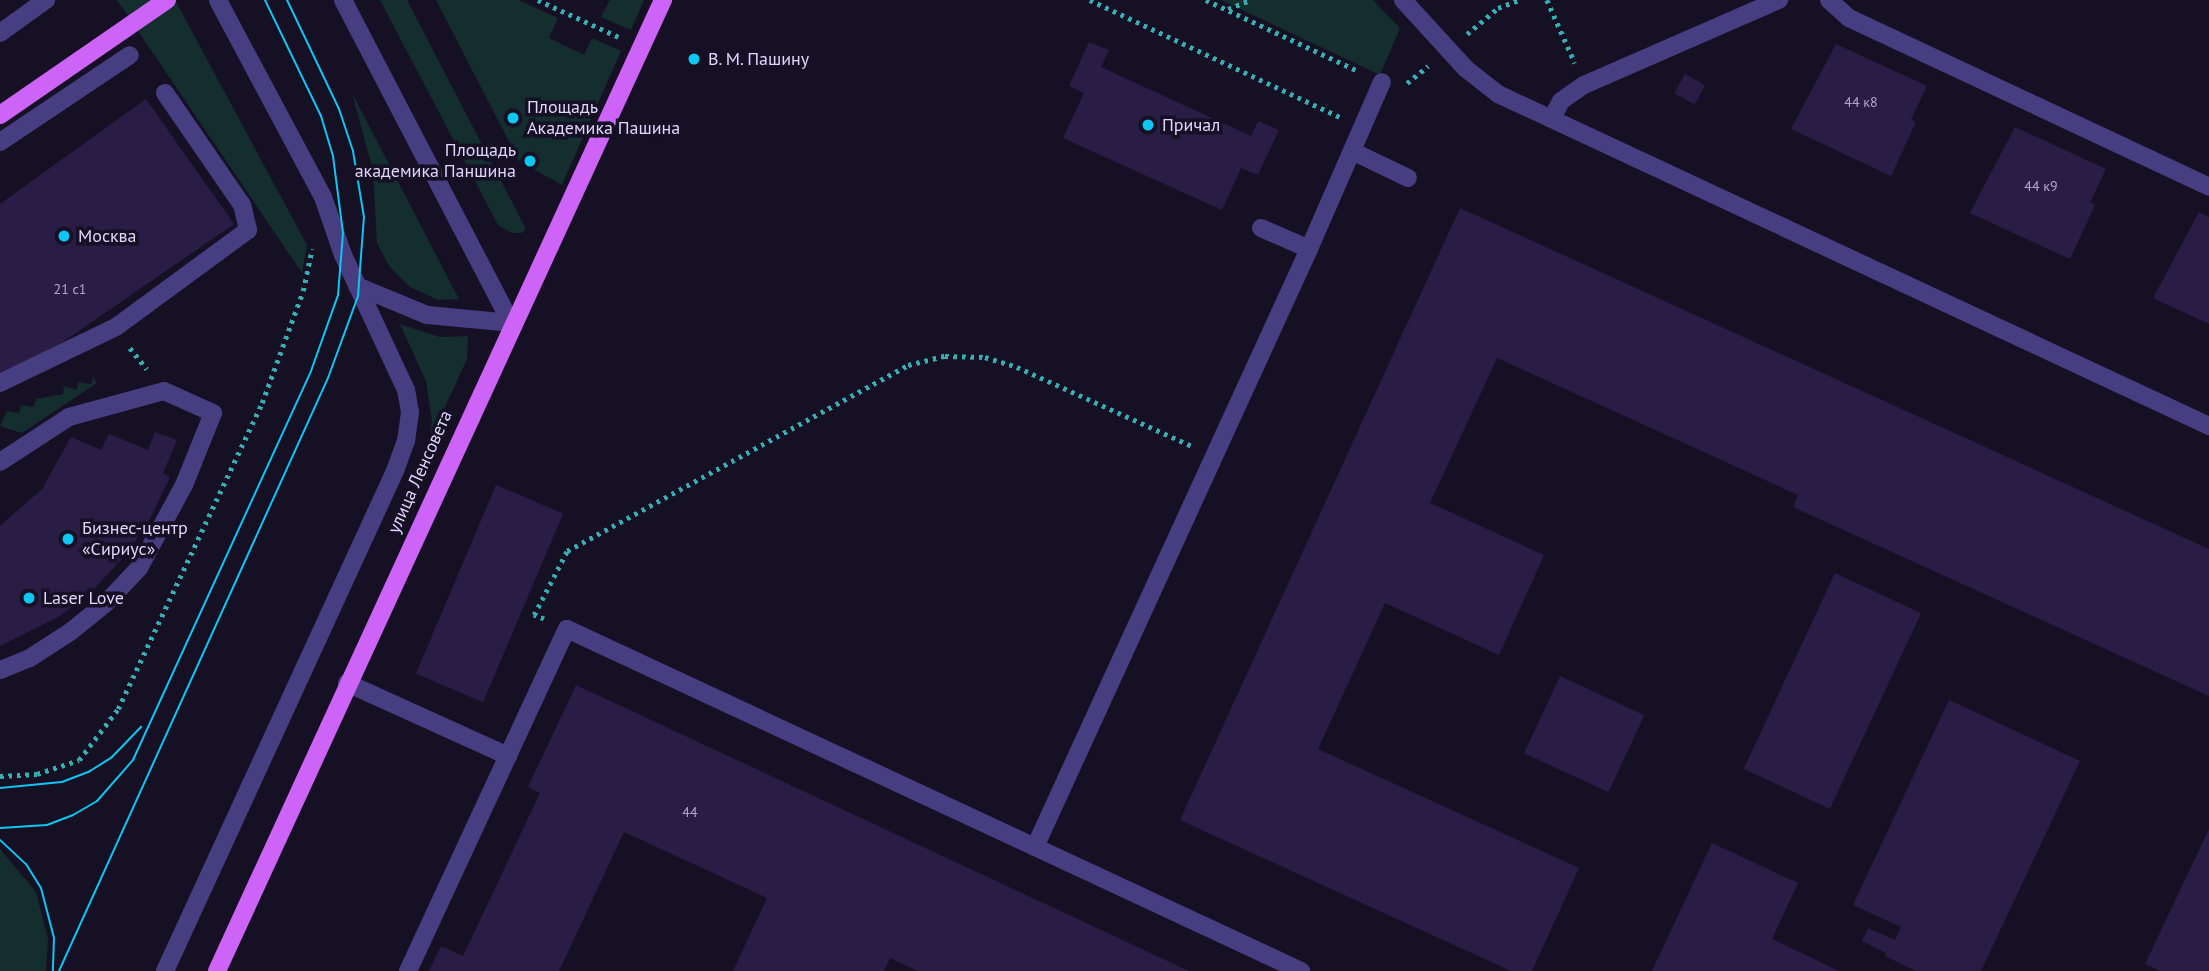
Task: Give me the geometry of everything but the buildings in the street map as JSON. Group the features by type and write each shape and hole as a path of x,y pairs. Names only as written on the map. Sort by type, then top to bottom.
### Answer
{"main road":[{"path":"0,115 167,0"},
{"path":"511,323 663,0"},
{"name":"улица Ленсовета","path":"217,971 511,323"}],"street":[{"path":"5,29 27,0"},
{"path":"5,29 46,0"},
{"name":"улица Ленсовета","path":"165,971 406,441 406,390 357,286 323,197 218,0"},
{"path":"343,0 511,323"},
{"path":"1403,0 1465,68 1498,94 2209,426"},
{"path":"1552,118 1561,101 1584,85 1779,0"},
{"path":"1829,0 1849,18 2209,187"},
{"path":"0,142 130,55"},
{"path":"1035,847 1217,457 1382,82"},
{"path":"0,383 116,327 248,230 242,205 165,93"},
{"path":"1352,151 1408,178"},
{"path":"1261,228 1309,250"},
{"path":"357,286 427,315 511,323"},
{"path":"0,462 69,417 164,391 213,413 164,526 139,568 106,603 30,658 0,670"},
{"path":"408,971 567,629 1301,971"},
{"path":"347,683 508,756"}],"path":[{"path":"538,0 626,40"},
{"path":"1090,0 1363,127"},
{"path":"1206,0 1382,82"},
{"path":"1227,10 1251,0"},
{"path":"1498,8 1519,0"},
{"path":"116,327 164,391"},
{"path":"567,629 534,615 567,551 908,365 945,356 985,357 1217,457"}],"green space":[{"path":"117,0 175,0 307,245 302,273"},
{"path":"380,0 407,0 526,229 521,233 512,233 498,225"},
{"path":"436,0 518,0 558,18 549,38 584,55 592,38 621,51 562,185 519,161"},
{"path":"610,0 644,0 631,30 601,17"},
{"path":"1221,0 1373,0 1400,28 1380,75"},
{"path":"352,93 459,299 438,300 410,287 389,266 377,243 373,171"},
{"path":"400,324 440,337 468,336 467,359 429,442 432,421 426,381"},
{"path":"93,377 97,383 22,433 0,426 7,411 19,413 21,405 34,407 36,399 63,394 64,386 77,390 78,382 91,384"},
{"path":"0,849 36,892 48,939 46,971 0,971"}],"tram line":[{"path":"0,828 47,825 73,815 97,801 133,760 311,371 338,295 343,233 333,156 321,116 265,0"},
{"path":"59,971 328,378 358,296 364,217 353,151 339,109 287,0"},
{"path":"0,788 62,782 90,771 112,757 141,727"},
{"path":"0,840 26,864 41,888 54,938 53,971"}],"place":[{"name":"В. М. Пашину","path":"694,59"},
{"name":"Площадь Академика Пашина","path":"513,118"},
{"name":"Причал","path":"1148,125"},
{"name":"Площадь академика Паншина","path":"530,161"},
{"name":"Москва","path":"64,236"},
{"name":"Бизнес-центр «Сириус»","path":"68,539"},
{"name":"Laser Love","path":"29,598"}]}
